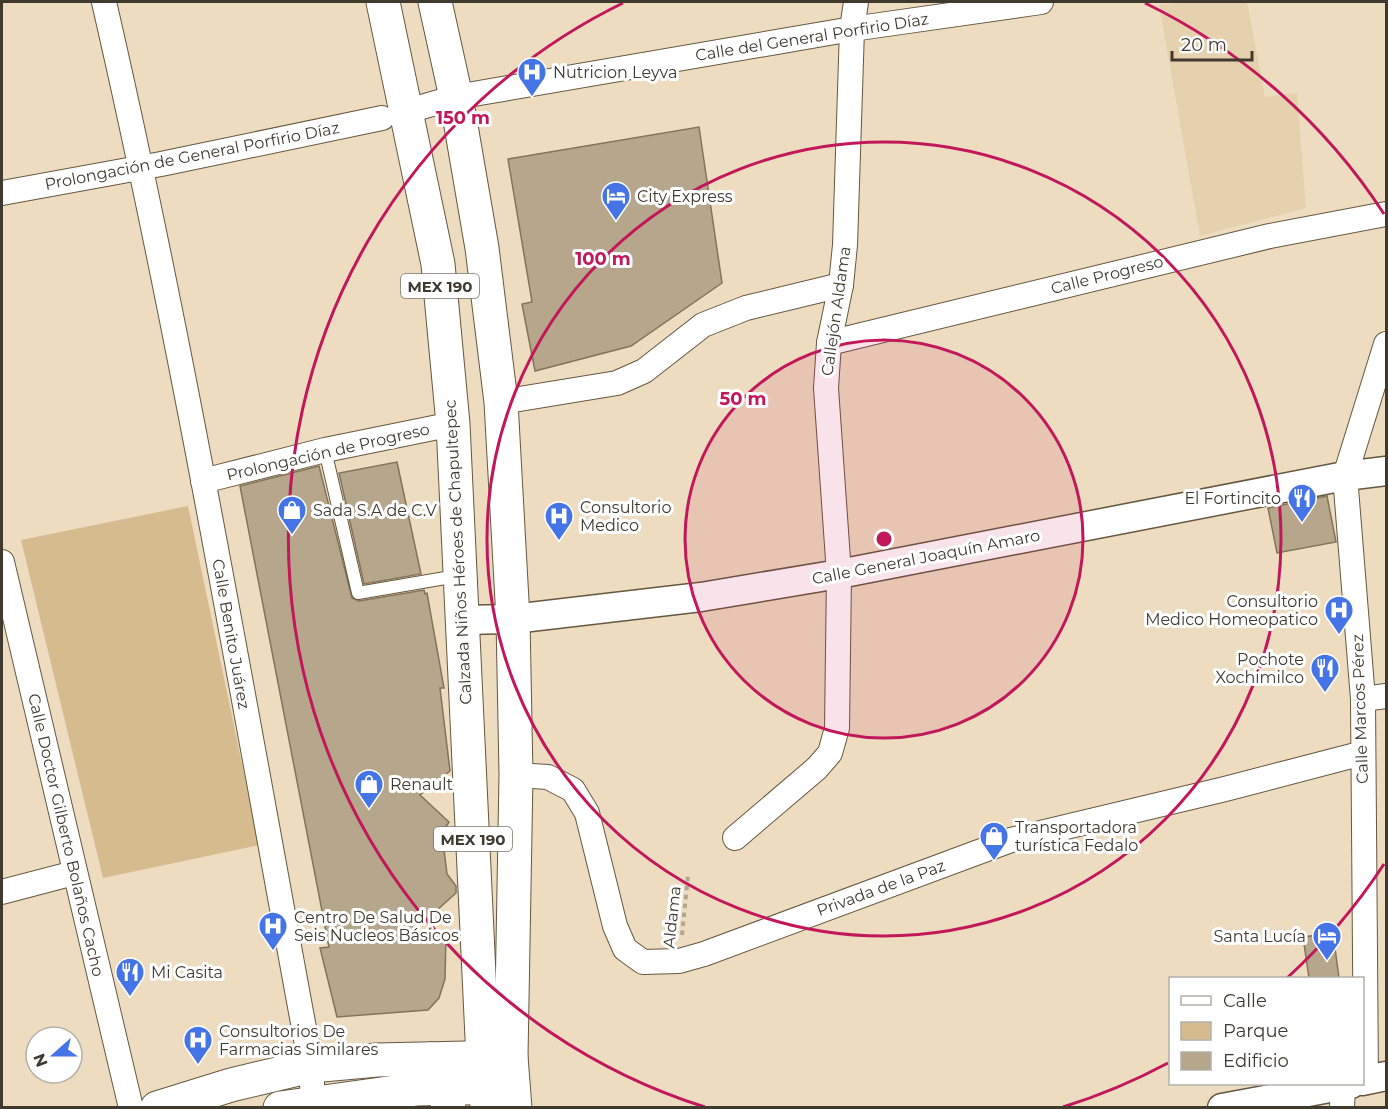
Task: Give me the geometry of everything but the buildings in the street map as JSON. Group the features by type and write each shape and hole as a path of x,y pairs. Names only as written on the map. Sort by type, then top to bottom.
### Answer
{"main road":[{"name":"Calzada Niños Héroes de Chapultepec","path":"383,2 395,115 438,264 453,423 458,576 499,1084"},
{"name":"MEX 190","path":"435,2 456,98 482,248 501,402 513,619 516,775 499,1084"},
{"path":"430,1059 446,1098"},
{"path":"157,1107 233,1096 310,1066 377,1060 430,1059 499,1084"},
{"path":"280,1107 417,1089 446,1098 499,1084"}],"street":[{"name":"Calle Benito Juárez","path":"104,2 142,167 203,481 310,1066 314,1102"},
{"name":"Callejón Aldama","path":"735,838 817,768 830,753 837,728 828,576 825,388 829,343 841,285 845,245 852,30 856,2"},
{"name":"Calle del General Porfirio Díaz","path":"395,115 456,98 852,30 943,8 1041,2"},
{"name":"Prolongación de General Porfirio Díaz","path":"2,193 395,115"},
{"name":"Calle Progreso","path":"829,343 1270,236 1386,214"},
{"path":"501,402 618,383 644,371 703,325 746,308 841,285"},
{"name":"Calle Marcos Pérez","path":"1360,977 1363,699 1345,476 1386,344"},
{"name":"Prolongación de Progreso","path":"203,481 325,450 453,423"},
{"name":"Calle General Joaquín Amaro","path":"463,620 513,619 700,597 828,576 1345,476 1386,471"},
{"name":"Calle Doctor Gilberto Bolaños Cacho","path":"2,562 10,641 74,873 131,1107"},
{"path":"1363,699 1386,696"},
{"name":"Privada de la Paz","path":"516,775 548,777 573,790 587,813 615,926 625,949 643,962 679,961 704,954 1011,840 1225,789 1363,753"},
{"path":"2,892 74,873"},
{"path":"1222,1107 1359,1086"}],"lane":[{"path":"325,450 358,593 458,576"}],"path":[{"name":"Aldama","path":"679,961 688,876"}],"shaded area":[{"path":"1193,2 1247,2 1265,97 1297,93 1306,208 1200,236 1159,5"}],"green space":[{"path":"188,506 259,845 103,878 21,540"}],"place":[{"name":"Nutricion Leyva","path":"532,98"},
{"name":"City Express","path":"616,222"},
{"name":"El Fortincito","path":"1302,524"},
{"name":"Sada S.A de C.V","path":"292,536"},
{"name":"Consultorio Medico","path":"559,542"},
{"name":"Consultorio Medico Homeopatico","path":"1339,636"},
{"name":"Pochote Xochimilco","path":"1325,694"},
{"name":"Renault","path":"369,810"},
{"name":"Transportadora turística Fedalo","path":"994,862"},
{"name":"Centro De Salud De Seis Nucleos Básicos","path":"273,952"},
{"name":"Santa Lucía","path":"1327,962"},
{"name":"Mi Casita","path":"130,998"},
{"name":"Consultorios De Farmacias Similares","path":"198,1066"}]}
